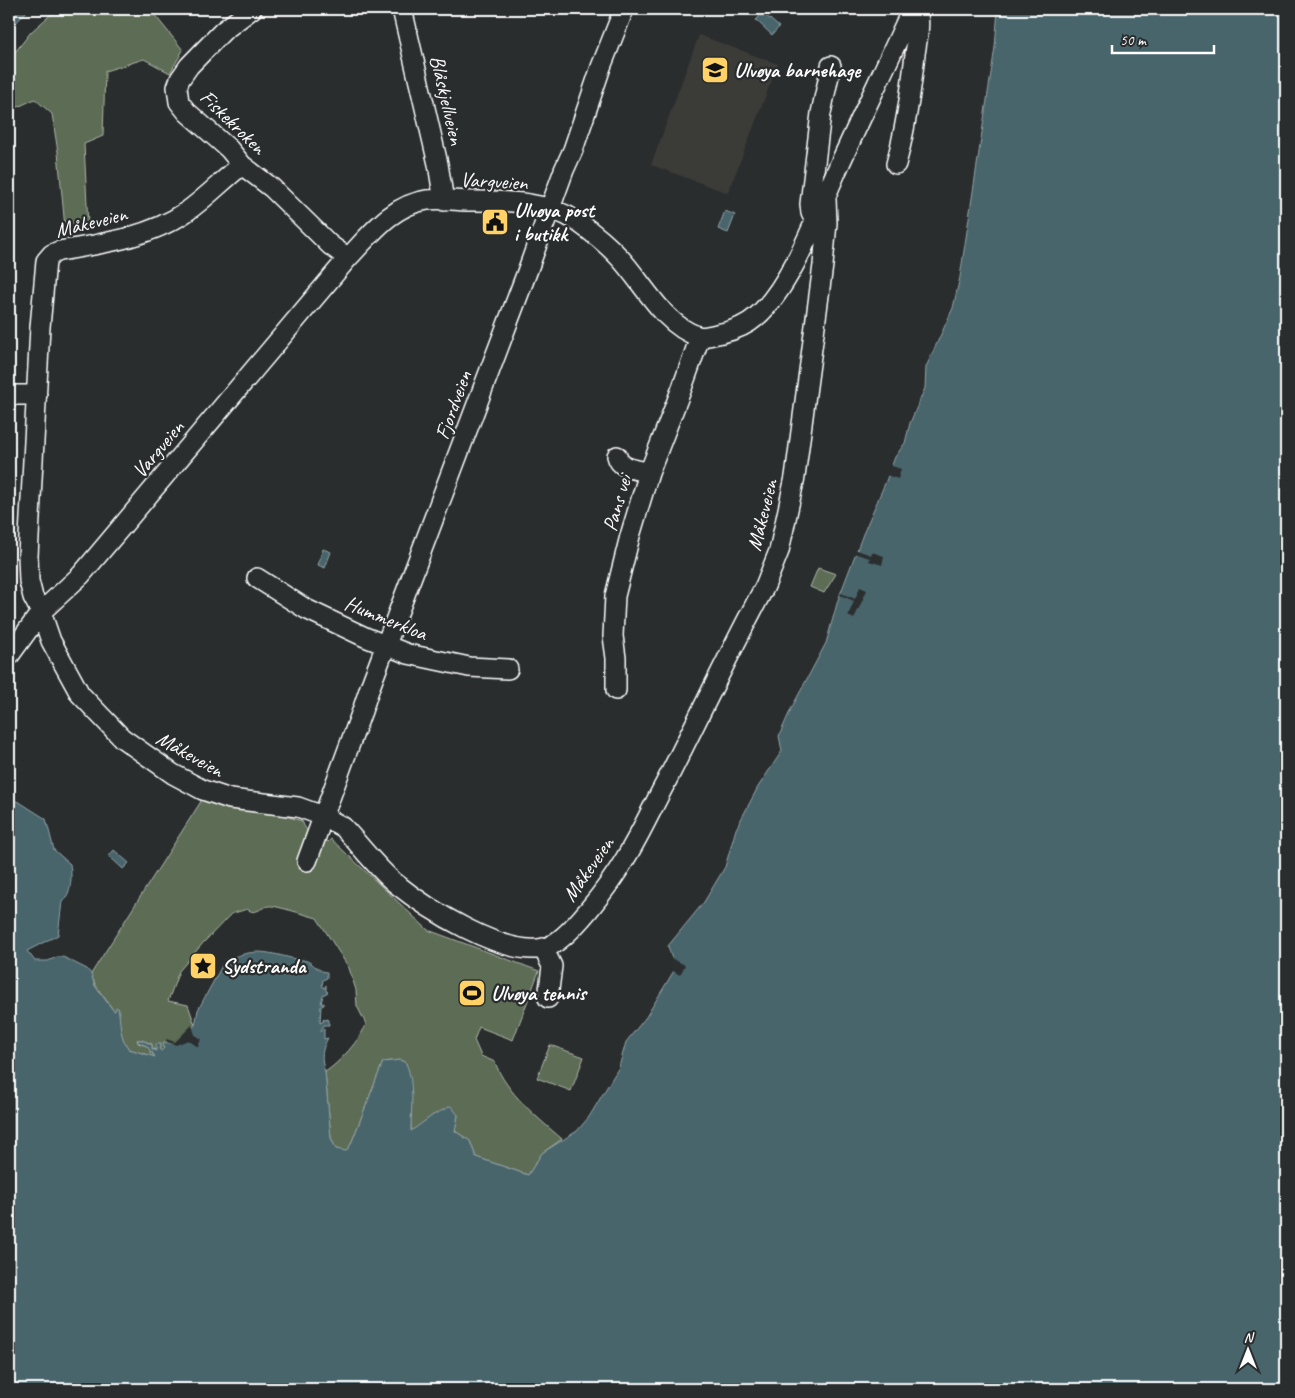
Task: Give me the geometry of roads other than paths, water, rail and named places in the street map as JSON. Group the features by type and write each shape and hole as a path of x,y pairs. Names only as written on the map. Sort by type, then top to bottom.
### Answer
{"street":[{"name":"Fiskekroken","path":"252,9 224,31 189,66 177,87 179,102 187,112 229,149 242,165 272,188 330,245 348,258"},
{"name":"Blåskjellveien","path":"402,9 438,164 444,201"},
{"name":"Fjordveien","path":"307,861 370,687 573,150 601,67 624,9"},
{"path":"700,337 732,331 756,318 768,305 787,277 826,199 912,9"},
{"path":"896,164 906,126 912,91 919,23 917,9"},
{"path":"815,220 811,213 810,204 821,112 832,66"},
{"name":"Måkeveien","path":"242,165 221,181 204,198 174,219 142,233 107,243 58,251 52,254 46,261 40,327 28,556 29,581 33,597 41,612 50,641 80,694 122,738 150,760 203,790 230,799 298,807 323,816 343,827 395,882 437,913 472,931 519,948 543,948 557,942 581,918 625,860 765,586 779,551 796,477 823,265 827,223 826,199"},
{"name":"Vargveien","path":"41,612 81,575 348,258 385,219 397,210 412,203 429,200 499,201 525,203 550,208 576,221 601,240 619,257 667,315 685,330 700,337"},
{"name":"Pans vei","path":"616,690 616,658 613,627 615,596 630,536 649,473 700,337"},
{"path":"9,395 37,396"},
{"path":"617,456 623,465 649,473"},
{"name":"Hummerkloa","path":"257,578 306,608 365,637 387,644 408,654 468,667 508,669"},
{"path":"9,656 41,612"},
{"path":"543,948 552,966 549,994"}],"water":[{"path":"9,9 29,9 9,30"},
{"path":"998,9 1286,9 1286,1389 9,1389 9,798 21,803 46,819 54,850 70,864 71,869 68,894 62,902 58,935 27,951 35,961 48,961 57,957 63,957 87,969 95,986 113,1010 115,1011 116,1007 118,1008 123,1040 129,1049 155,1057 152,1052 150,1053 147,1046 137,1040 142,1040 152,1045 152,1049 156,1051 156,1044 161,1044 159,1049 161,1051 164,1048 163,1042 176,1044 195,1025 198,1010 225,960 256,952 307,961 321,971 327,972 327,978 323,980 322,986 325,988 326,985 326,991 328,992 323,995 321,1004 324,1003 324,1005 321,1006 320,1023 324,1021 324,1018 325,1020 328,1019 329,1025 324,1025 321,1031 324,1029 324,1039 328,1038 323,1049 322,1058 331,1138 336,1149 346,1151 351,1144 383,1062 400,1060 406,1063 411,1079 411,1131 433,1115 451,1106 458,1115 455,1131 470,1141 476,1157 528,1175 542,1153 577,1131 589,1117 619,1067 626,1042 646,1017 675,969 668,946 704,902 725,867 736,829 758,787 782,751 779,736 826,643 838,600 863,534 895,457 905,443 910,423 925,388 926,367 953,308 960,277 995,47"},
{"path":"763,13 779,27 772,35 756,20"},
{"path":"725,211 735,215 728,233 718,229"},
{"path":"323,549 331,552 325,568 318,565"},
{"path":"114,850 129,863 123,869 109,856"}],"place":[{"name":"Ulvøya barnehage","path":"715,70"},
{"name":"Ulvøya post i butikk","path":"495,222"},
{"name":"Sydstranda","path":"203,966"},
{"name":"Ulvøya tennis","path":"472,993"}]}
